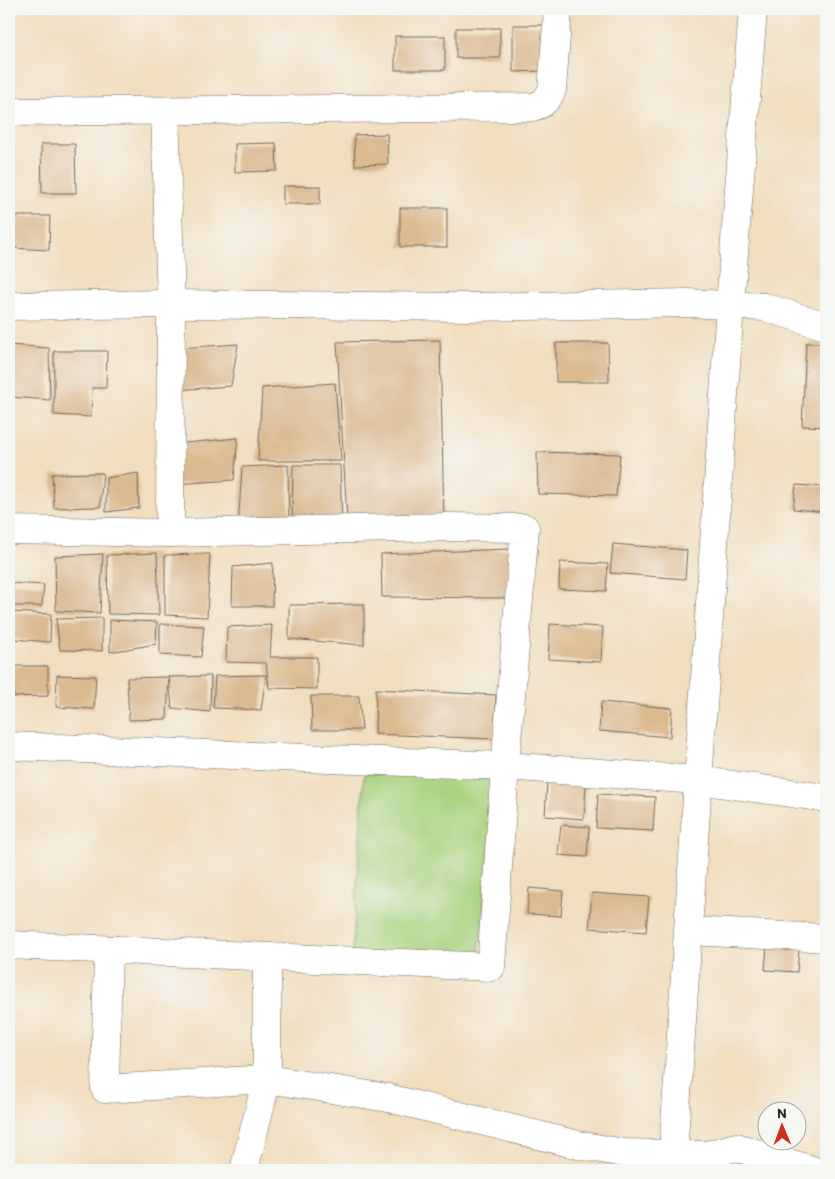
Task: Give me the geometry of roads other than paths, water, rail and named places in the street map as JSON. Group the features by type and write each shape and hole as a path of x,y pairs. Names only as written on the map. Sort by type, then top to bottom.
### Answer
{"street":[{"path":"9,112 532,107 541,105 547,100 552,90 558,9"},
{"path":"673,1154 730,305 753,9"},
{"path":"165,110 171,304 170,533"},
{"path":"9,306 171,304 470,307 688,303 764,307 826,326"},
{"path":"9,530 170,533 438,527 525,528 505,766 491,968 9,945"},
{"path":"9,746 505,766 697,780 826,798"},
{"path":"689,931 826,938"},
{"path":"108,950 105,1089 267,1079 388,1098 578,1144 625,1161 673,1154 707,1154 736,1148 812,1170"},
{"path":"244,1170 267,1079 268,958"}]}
